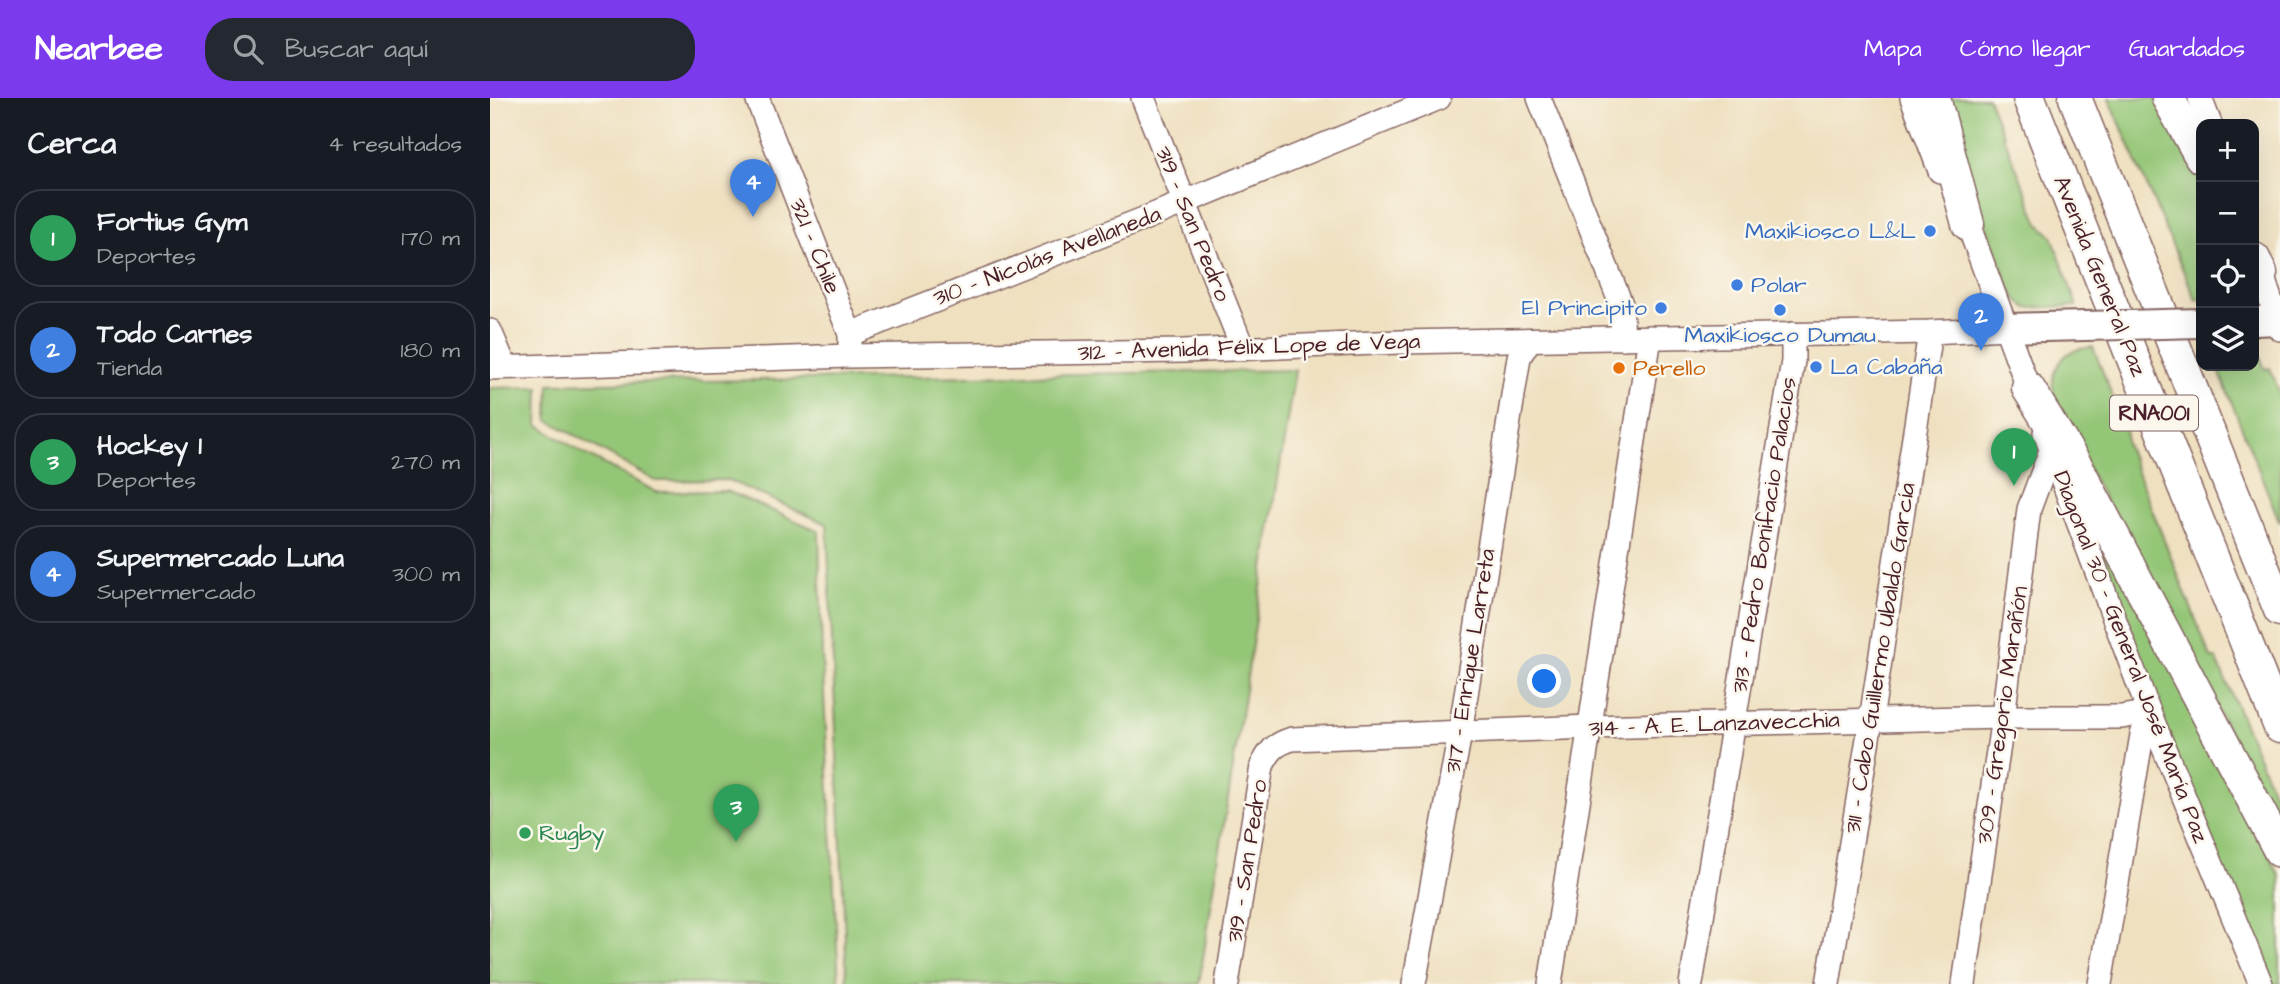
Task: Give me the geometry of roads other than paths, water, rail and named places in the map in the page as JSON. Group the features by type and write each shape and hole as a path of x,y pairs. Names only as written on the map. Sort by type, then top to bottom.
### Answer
{"highway":[{"path":"1934,98 1968,224"},
{"name":"Avenida General Paz","path":"2029,98 2280,727"},
{"name":"Avenida General Paz","path":"2075,98 2280,610"},
{"path":"2168,98 2196,148"},
{"path":"2028,388 2078,470 2280,851"}],"main road":[{"path":"2007,328 2196,323"}],"street":[{"name":"321 - Chile","path":"757,98 850,345"},
{"name":"319 - San Pedro","path":"1143,98 1243,349"},
{"name":"310 - Nicolás Avellaneda","path":"850,345 1438,98"},
{"path":"1539,98 1621,304 1623,338"},
{"name":"Diagonal 30 - General José María Paz","path":"1912,98 1942,174 1968,224 2149,712 2261,984"},
{"path":"2200,98 2208,119"},
{"path":"2259,271 2273,323"},
{"name":"312 - Avenida Félix Lope de Vega","path":"497,368 850,345 1243,349 1401,342 1930,332 2007,328"},
{"path":"490,331 497,368"},
{"name":"311 - Cabo Guillermo Ubaldo García","path":"1828,984 1930,332"},
{"name":"313 - Pedro Bonifacio Palacios","path":"1690,984 1793,361 1793,334"},
{"path":"1550,984 1650,337"},
{"name":"317 - Enrique Larreta","path":"1413,984 1460,733 1519,357 1530,341"},
{"name":"309 - Gregorio Marañón","path":"1964,984 2003,717 2029,509 2050,450"},
{"path":"2100,984 2142,735 2149,712"},
{"name":"314 - A. E. Lanzavecchia","path":"1279,743 1292,739 1589,727 2003,717 2122,717 2149,712"},
{"name":"319 - San Pedro","path":"1227,984 1262,766 1269,752 1279,743"}],"place":[{"name":"Supermercado Luna","path":"753,217"},
{"name":"Maxikiosco L&L","path":"1930,231"},
{"name":"Polar","path":"1737,285"},
{"name":"El Principito","path":"1661,308"},
{"name":"Maxikiosco Dumau","path":"1780,310"},
{"name":"Todo Carnes","path":"1981,351"},
{"name":"La Cabaña","path":"1816,367"},
{"name":"Perello","path":"1619,368"},
{"name":"Fortius Gym","path":"2014,486"},
{"name":"Rugby","path":"525,833"},
{"name":"Hockey 1","path":"736,842"}]}
